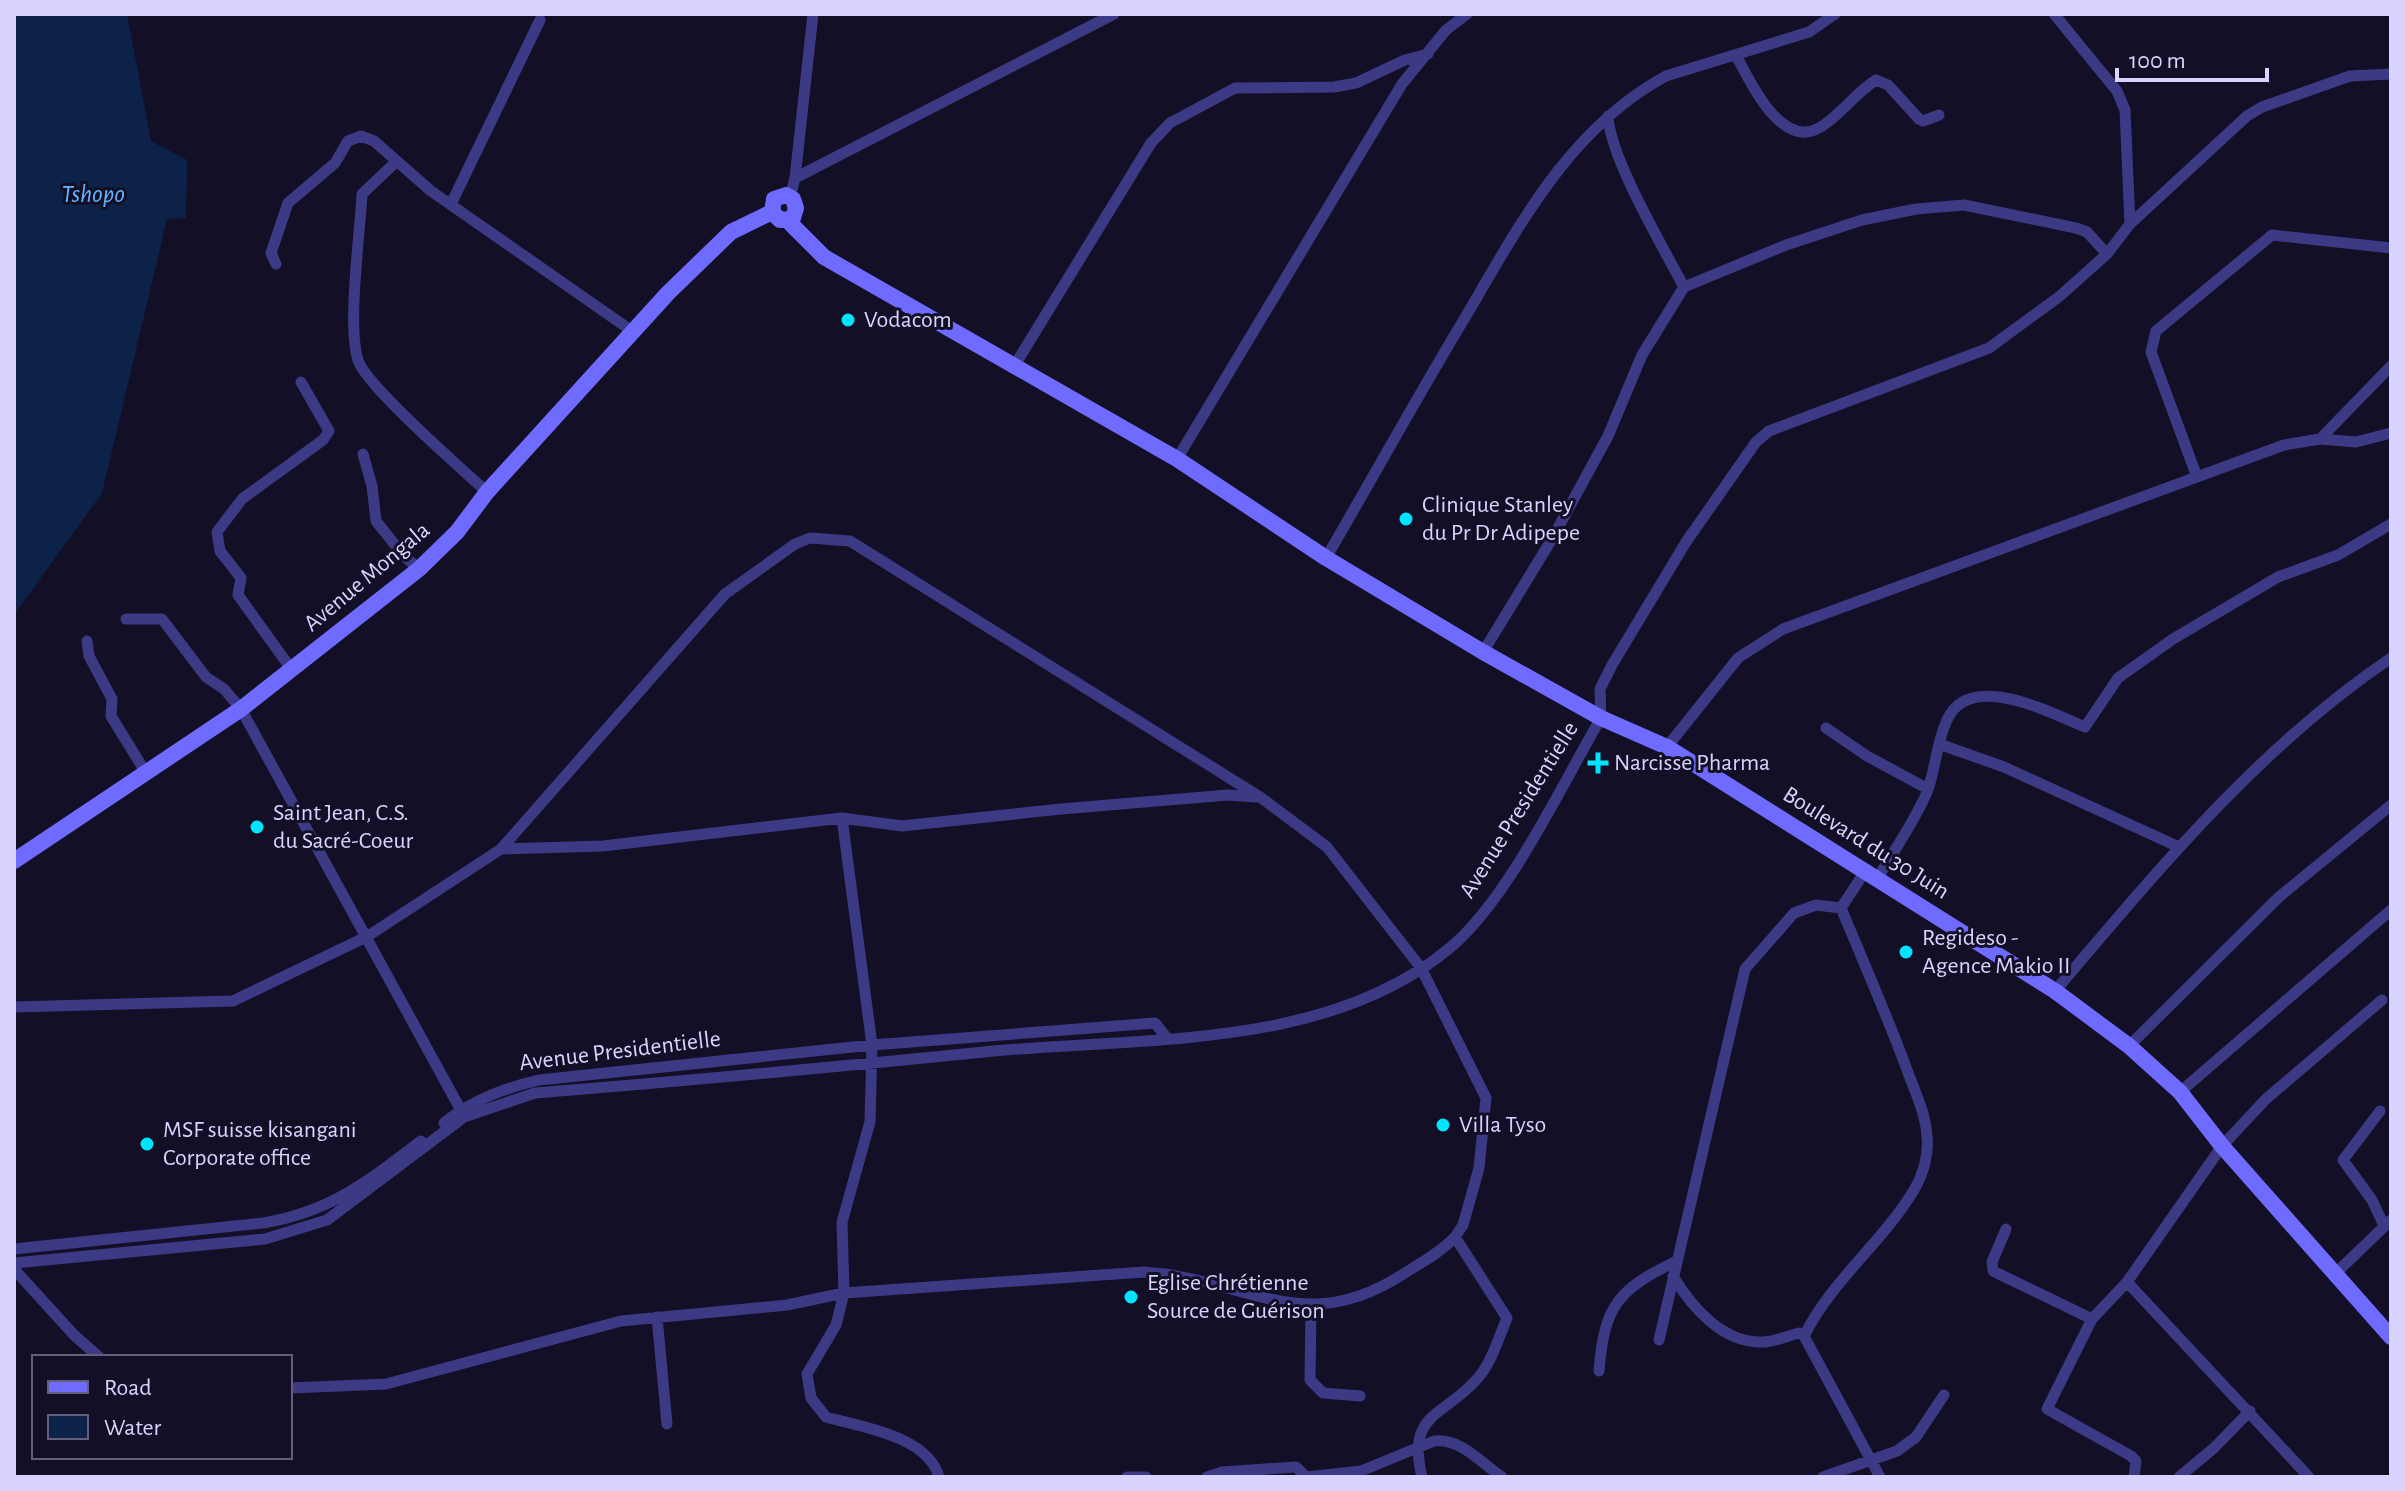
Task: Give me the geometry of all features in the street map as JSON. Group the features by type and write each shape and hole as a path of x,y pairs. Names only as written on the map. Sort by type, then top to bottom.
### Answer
{"street":[{"path":"791,224 796,208 790,197 795,178 813,14"},
{"path":"795,178 1114,14"},
{"path":"1177,459 1352,162 1402,84 1446,30 1467,14"},
{"path":"1326,558 1535,200 1558,168 1608,116 1666,76 1809,32 1835,14"},
{"path":"2056,15 2117,91 2125,110 2130,224"},
{"path":"451,204 540,20"},
{"path":"1013,368 1151,143 1170,123 1235,88 1334,87 1356,83 1405,60 1428,54"},
{"path":"1736,55 1748,79 1791,132 1805,134 1821,127 1876,80 1888,85 1919,119 1923,121 1939,115"},
{"path":"1601,718 1600,689 1612,665 1686,542 1756,442 1769,431 1989,348 2035,318 2107,254 2130,224 2262,107 2350,76 2391,74"},
{"path":"1608,116 1611,137 1649,221 1684,287"},
{"path":"276,264 271,253 288,203 335,163 348,141 361,136 374,141 451,204 632,331"},
{"path":"397,161 362,194 354,310 358,360 417,427 487,492"},
{"name":"Avenue Mongala","path":"14,861 241,709 419,569 457,532 487,492 632,331 731,232 772,212 774,199 782,195 790,197"},
{"path":"1483,652 1552,539 1608,436 1642,355 1684,287 1786,245 1862,220 1964,205 2076,228 2087,232 2107,254"},
{"name":"Boulevard du 30 Juin","path":"772,212 780,220 790,219 791,224 824,257 1013,368 1177,459 1326,558 1483,652 1601,718 1667,747 2055,991 2129,1046 2180,1092 2222,1146 2391,1337"},
{"path":"2197,477 2151,352 2156,331 2272,235 2391,248"},
{"path":"2320,439 2391,366"},
{"path":"292,670 238,595 241,578 220,551 217,532 242,499 323,440 329,431 301,382"},
{"path":"1667,747 1738,658 1783,629 2284,445 2320,439 2356,442 2391,433"},
{"path":"363,454 372,486 376,521 404,556 419,569"},
{"path":"1841,908 1872,874 1928,789 1947,720 1956,705 1970,696 1984,695 2035,706 2085,727 2118,678 2173,639 2278,577 2338,555 2391,524"},
{"path":"14,1007 233,1001 368,936 501,849 725,594 795,544 810,538 850,541 1260,797 1327,847 1421,968 1486,1098 1479,1168 1463,1225 1455,1237 1381,1289 1362,1297 1311,1307 1176,1274 1144,1272 844,1293 787,1305 593,1326 386,1384 292,1388"},
{"path":"126,619 162,619 206,677 224,689 241,709 463,1113"},
{"path":"87,641 89,656 112,699 111,716 146,773"},
{"path":"2055,991 2179,847 2321,710 2391,658"},
{"name":"Avenue Presidentielle","path":"463,1113 535,1093 1167,1038 1316,1018 1375,997 1451,946 1492,901 1601,718"},
{"path":"1826,728 1867,756 1928,789"},
{"path":"1939,744 2017,773 2179,847"},
{"path":"501,849 603,846 842,818 902,826 1198,798 1260,797"},
{"path":"2129,1046 2279,897 2391,805"},
{"path":"842,818 872,1045 870,1122 842,1222 844,1293 836,1325 807,1374 811,1398 826,1417 915,1447 932,1461 939,1477"},
{"path":"1659,1340 1745,969 1794,913 1816,905 1841,908"},
{"path":"1804,1336 1826,1298 1876,1242 1915,1189 1925,1165 1928,1139 1924,1116 1892,1029 1841,908"},
{"path":"2180,1092 2391,910"},
{"path":"2134,1477 2136,1461 2131,1456 2047,1409 2092,1319 2127,1282 2222,1146 2266,1099 2382,1000"},
{"name":"Avenue Presidentielle","path":"17,1265 265,1239 304,1230 353,1198 463,1113 507,1087 539,1080 872,1045 1155,1023 1167,1038"},
{"path":"985,1052 987,1035"},
{"path":"2336,1273 2387,1223 2343,1160 2380,1111"},
{"name":"Avenue Presidentielle","path":"20,1249 263,1223 353,1198"},
{"path":"263,1223 265,1239"},
{"path":"2006,1229 1992,1262 1993,1271 2092,1319"},
{"path":"1422,1477 1415,1451 1422,1431 1435,1413 1478,1379 1507,1318 1455,1237"},
{"path":"20,1249 17,1265 74,1335 97,1355"},
{"path":"1599,1371 1602,1331 1622,1298 1637,1280 1677,1261"},
{"path":"1673,1276 1700,1316 1746,1340 1759,1343 1799,1333 1804,1336 1880,1477"},
{"path":"2127,1282 2309,1477"},
{"path":"1311,1307 1310,1380 1323,1393 1360,1396"},
{"path":"657,1317 667,1424"},
{"path":"1823,1477 1897,1451 1916,1437 1944,1395"},
{"path":"2179,1477 2214,1448 2250,1411"},
{"path":"1207,1477 1222,1472 1296,1467 1306,1477 1361,1471 1447,1439 1459,1443 1502,1477"},
{"path":"1127,1477 1146,1477"}],"water":[{"name":"Tshopo","path":"14,14 127,14 151,141 187,160 186,218 167,219 102,493 14,615"}],"place":[{"name":"Vodacom","path":"848,320"},
{"name":"Clinique Stanley du Pr Dr Adipepe","path":"1406,519"},
{"name":"Narcisse Pharma","path":"1598,763"},
{"name":"Saint Jean, C.S. du Sacré-Coeur","path":"257,827"},
{"name":"Regideso - Agence Makio II","path":"1906,952"},
{"name":"Villa Tyso","path":"1443,1125"},
{"name":"MSF suisse kisangani Corporate office","path":"147,1144"},
{"name":"Eglise Chrétienne Source de Guérison","path":"1131,1297"}]}
